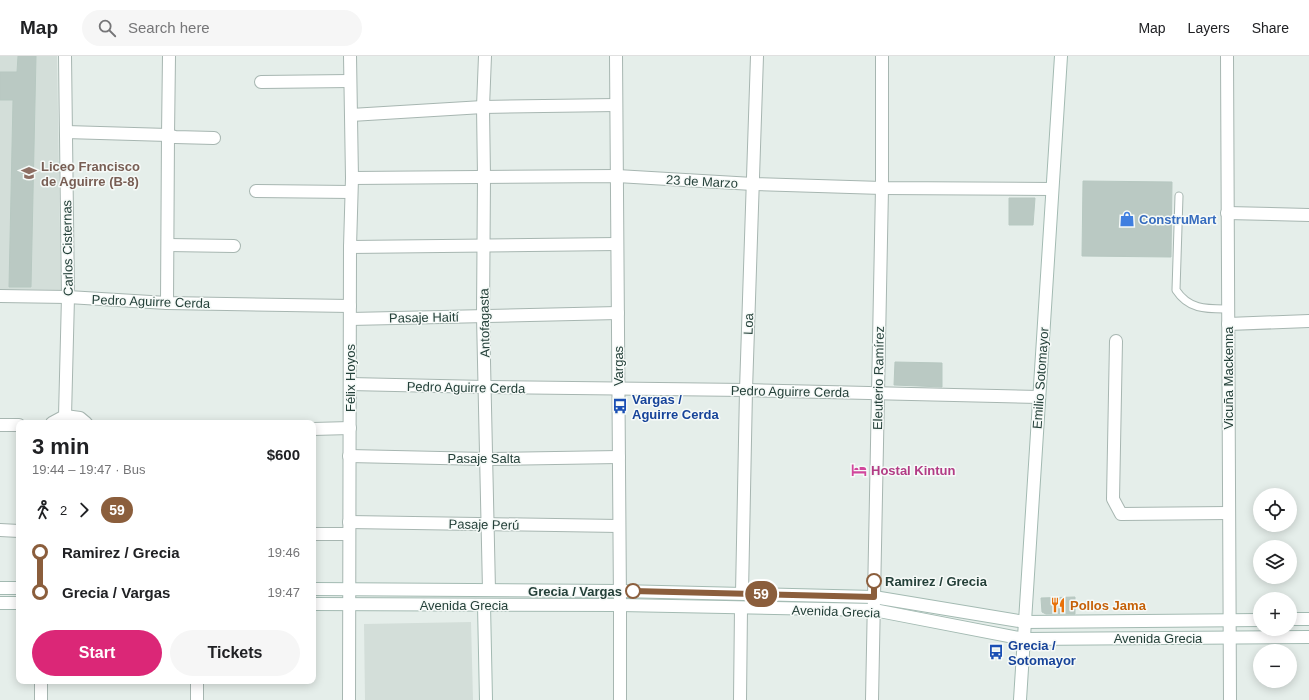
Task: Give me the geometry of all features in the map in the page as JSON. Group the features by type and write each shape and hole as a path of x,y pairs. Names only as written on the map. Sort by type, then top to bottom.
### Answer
{"street":[{"name":"Carlos Cisternas","path":"65,56 68,297 65,416"},
{"path":"167,303 170,56"},
{"name":"Félix Hoyos","path":"349,700 350,247 352,178 350,56"},
{"name":"Antofagasta","path":"485,56 483,107 483,316 489,590"},
{"name":"Vargas","path":"616,56 620,700"},
{"name":"Loa","path":"742,593 746,390 757,56"},
{"name":"Eleuterio Ramírez","path":"872,700 882,188 882,56"},
{"name":"Emilio Sotomayor","path":"1020,700 1061,56"},
{"name":"Vicuña Mackenna","path":"1227,56 1230,700"},
{"path":"261,82 350,81"},
{"path":"351,115 483,107 616,105"},
{"path":"66,132 214,138"},
{"name":"23 de Marzo","path":"352,178 617,176 753,184 882,188 1052,189"},
{"path":"256,191 351,192"},
{"path":"1228,213 1309,215"},
{"path":"350,247 617,244"},
{"path":"168,245 234,246"},
{"name":"Pedro Aguirre Cerda","path":"0,296 68,297 167,303 350,306"},
{"name":"Pasaje Haití","path":"350,319 618,313"},
{"path":"1228,324 1309,321"},
{"path":"1116,341 1113,499 1121,514 1228,513"},
{"name":"Pedro Aguirre Cerda","path":"350,384 485,388 618,388 878,392 1039,397"},
{"path":"58,420 65,416 80,418 82,420"},
{"path":"0,425 16,425"},
{"path":"316,430 350,428"},
{"name":"Pasaje Salta","path":"349,456 486,459 619,457"},
{"name":"Pasaje Perú","path":"349,522 619,526"},
{"path":"0,530 16,531"},
{"path":"316,534 349,534"},
{"path":"0,588 16,588"},
{"name":"Avenida Grecia","path":"316,589 620,591 874,597 1025,622 1253,620"},
{"path":"0,603 16,603"},
{"name":"Avenida Grecia","path":"316,604 620,605 874,610 1024,639 1309,637"},
{"path":"484,605 486,700"},
{"path":"740,700 741,608"},
{"path":"1297,619 1309,619"},
{"path":"41,684 41,700"},
{"path":"197,684 197,700"}],"lane":[{"path":"1179,196 1176,290 1185,301 1201,308 1228,309"}],"shaded area":[{"name":"Liceo Francisco de Aguirre (B-8)","path":"0,56 57,56 61,290 0,289"},
{"path":"471,622 473,700 365,700 364,624"}],"building":[{"path":"18,56 36,56 31,287 9,287 13,100 0,100 0,72 17,72"},
{"name":"ConstruMart","path":"1083,181 1172,182 1171,257 1082,256"},
{"path":"1009,198 1035,198 1033,225 1009,225"},
{"path":"895,362 942,363 942,387 894,385"},
{"name":"Pollos Jama","path":"1075,597 1075,614 1046,614 1042,612 1041,598"}],"bus line":[{"name":"59","path":"633,591 874,597 874,581"}],"place":[{"name":"Liceo Francisco de Aguirre (B-8)","path":"29,173"},
{"name":"ConstruMart","path":"1127,219"},
{"name":"Vargas / Aguirre Cerda","path":"620,406"},
{"name":"Hostal Kintun","path":"859,470"},
{"name":"Ramirez / Grecia","path":"874,581"},
{"name":"Grecia / Vargas","path":"633,591"},
{"name":"Pollos Jama","path":"1058,605"},
{"name":"Grecia / Sotomayor","path":"996,652"}]}
